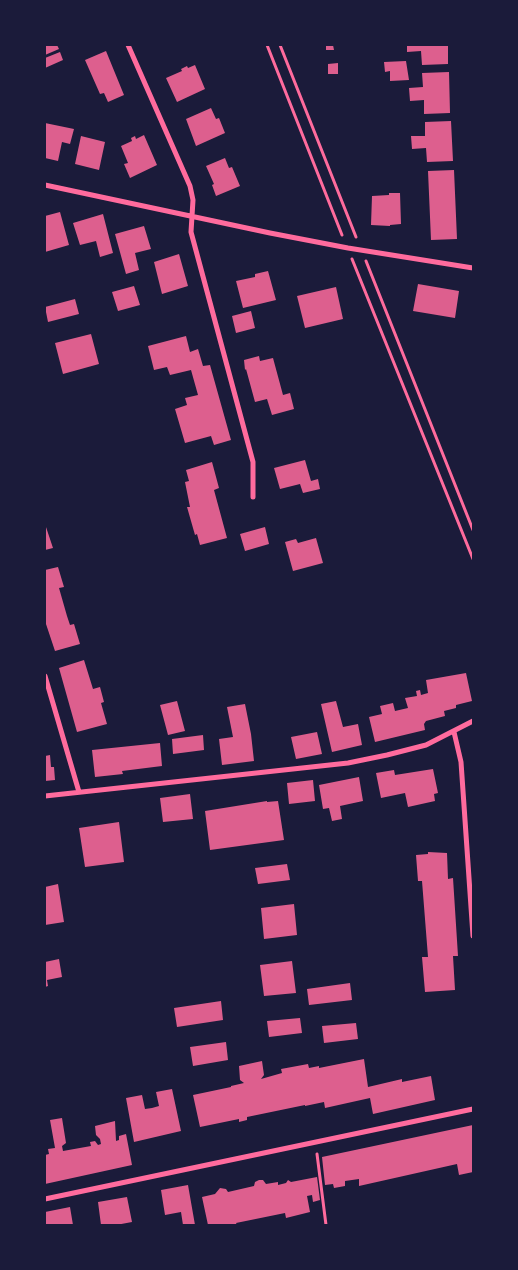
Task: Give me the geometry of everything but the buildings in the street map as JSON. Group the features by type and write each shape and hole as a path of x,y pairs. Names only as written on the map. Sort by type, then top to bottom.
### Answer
{"street":[{"path":"128,45 190,186 192,200 191,232 253,462 252,497"},
{"path":"45,185 348,248 473,268"},
{"path":"45,676 79,792"},
{"path":"45,796 348,762 426,745 454,732 473,720"},
{"path":"454,732 461,762 473,936"},
{"path":"45,1199 473,1109"}],"path":[{"path":"267,45 473,559"},
{"path":"280,45 473,530"},
{"path":"316,1143 326,1225"}]}
